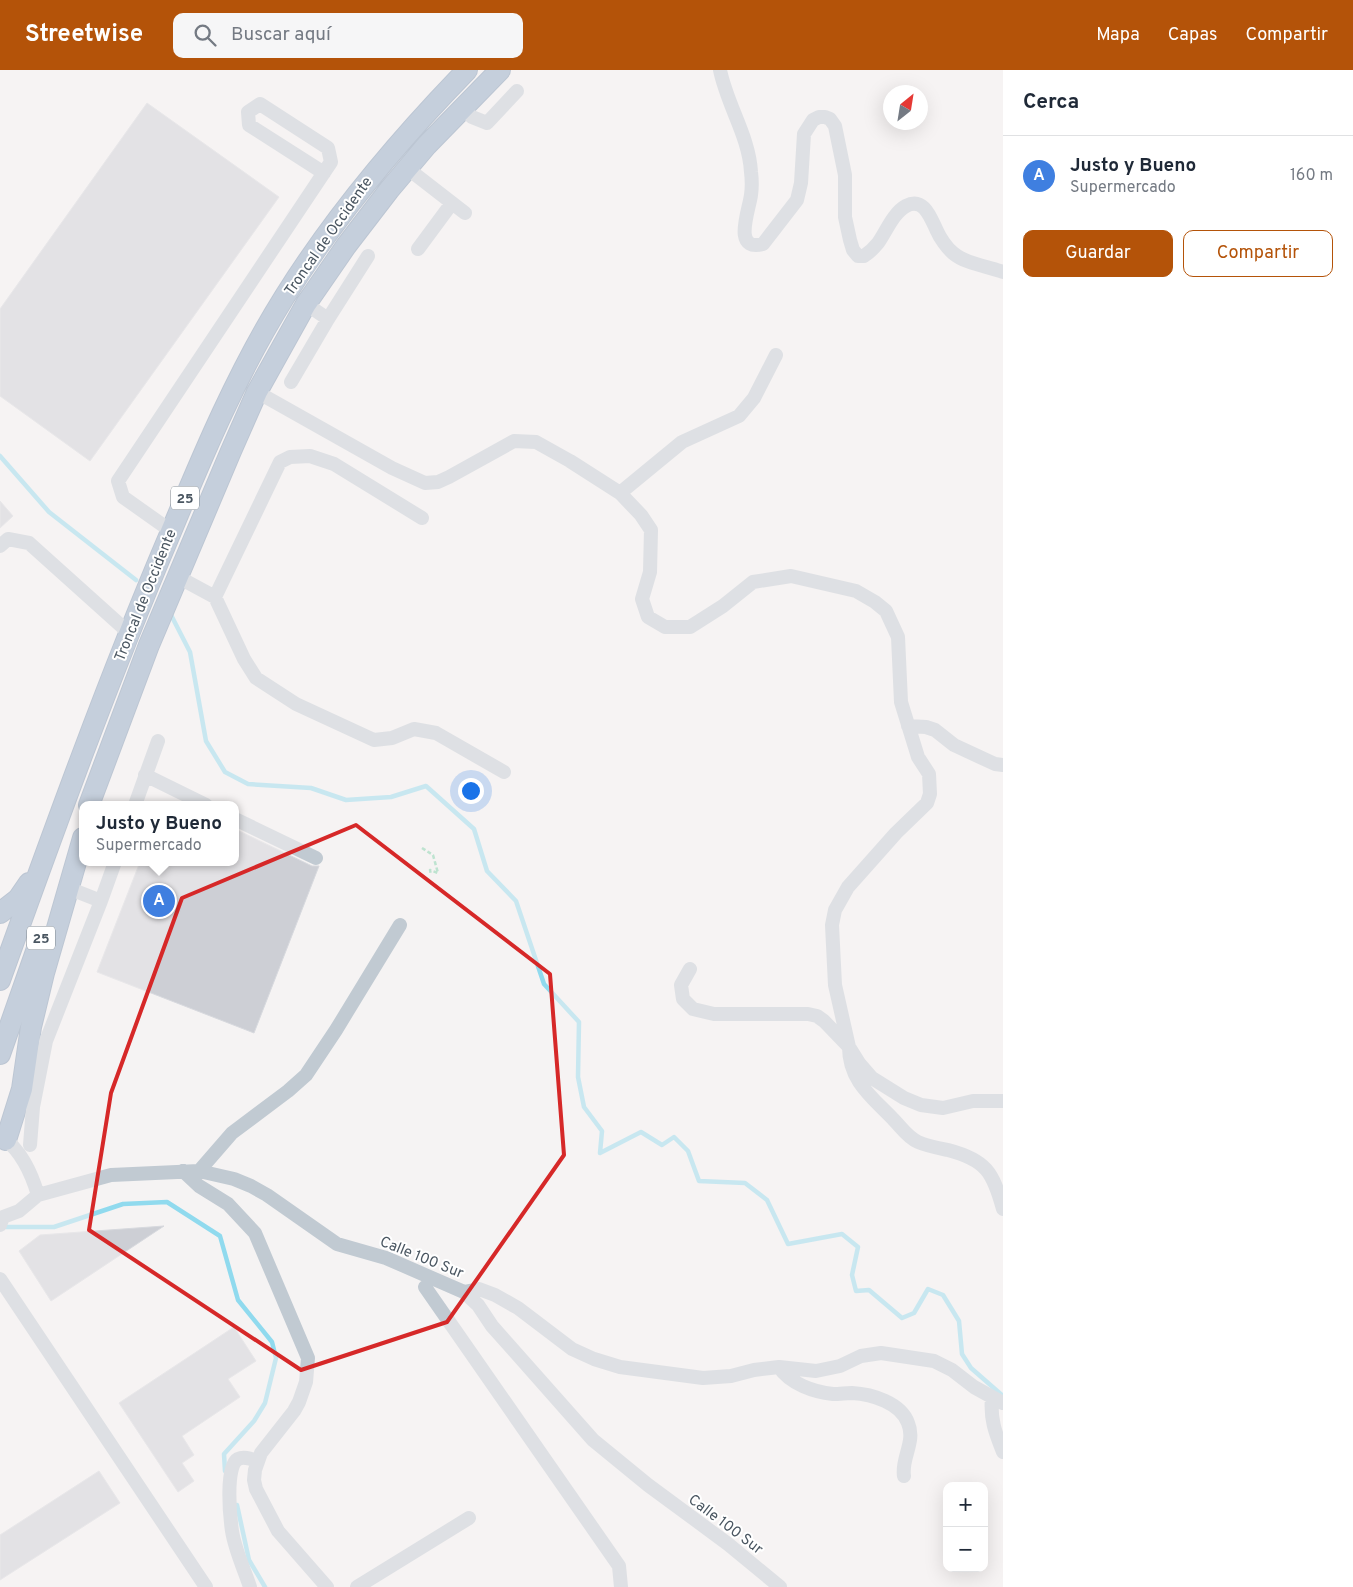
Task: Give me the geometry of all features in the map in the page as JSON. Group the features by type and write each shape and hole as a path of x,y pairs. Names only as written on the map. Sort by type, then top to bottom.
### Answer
{"highway":[{"name":"Troncal de Occidente","path":"0,980 128,632 236,384 284,298 329,230 373,172 467,70"},
{"name":"Troncal de Occidente","path":"92,801 150,645 257,392 306,304 365,220 407,168 500,70"},
{"name":"25","path":"0,1054 79,832"},
{"path":"0,913 18,899 47,851"},
{"path":"3,1138 22,1089 31,1027 44,973 79,851"}],"street":[{"path":"720,70 728,101 738,120 747,147 751,172 751,195 745,238 748,243 756,246 763,244 797,200 804,134 813,120 825,117 830,119 835,126 845,175 845,217 853,250 858,256 864,256 873,249 898,213 906,206 914,204 926,209 937,233 952,252 967,261 1003,272"},
{"path":"462,108 472,117 487,123 517,91"},
{"path":"171,531 124,496 118,481 332,162 328,148 260,104 248,112 249,125 324,172"},
{"path":"407,168 464,213"},
{"path":"418,248 452,203"},
{"path":"291,382 368,256"},
{"path":"306,304 328,319"},
{"path":"620,493 682,442 739,416 754,398 776,355"},
{"path":"257,392 392,468 425,483 438,482 450,477 514,441 536,442 570,461 620,493 641,515 651,530 650,572 642,599 648,617 665,627 690,627 723,606 753,582 791,576 856,591 876,602 886,611 898,637 901,702 918,757 929,774 931,784 927,803 896,833 848,887 835,910 832,925 835,985 849,1047 849,1060 857,1080 872,1099 909,1137 931,1146 968,1156 981,1164 997,1186 1003,1209"},
{"path":"214,597 280,462 290,457 310,456 334,464 422,518"},
{"path":"0,546 8,539 28,543 128,632"},
{"path":"178,577 214,597 244,659 256,678 296,704 374,740 392,738 414,729 436,734 504,772"},
{"path":"908,726 926,727 935,730 954,745 995,764 1003,765"},
{"path":"137,801 158,741"},
{"path":"146,776 198,801"},
{"path":"239,821 316,858"},
{"path":"30,1144 33,1107 46,1041 114,866"},
{"path":"68,888 101,901"},
{"path":"199,1171 232,1133 306,1075 336,1030 400,925"},
{"path":"690,969 681,986 683,999 693,1008 714,1014 808,1014 817,1016 849,1047 859,1063 872,1078 921,1106 943,1108 973,1101 1003,1101"},
{"path":"3,1138 21,1156 32,1174 38,1195"},
{"path":"183,1171 199,1186 218,1197 233,1209 255,1233 308,1358 306,1382 300,1402 261,1453 254,1470 256,1489 278,1530 327,1587"},
{"name":"Calle 100 Sur","path":"0,1225 3,1217 20,1211 38,1195 111,1175 199,1171 234,1179 251,1186 337,1244 386,1258 464,1292 478,1304 492,1326 593,1440 648,1485 728,1544 780,1587"},
{"path":"0,1280 206,1587"},
{"path":"425,1287 619,1566 621,1587"},
{"path":"464,1292 478,1289 495,1295 518,1308 572,1349 594,1359 620,1367 703,1378 731,1376 754,1370 779,1367 816,1372 840,1366 861,1356 881,1353 934,1361 952,1370 974,1387 998,1400 991,1408 992,1425 1003,1452"},
{"path":"779,1367 782,1372 806,1388 831,1394 852,1393 873,1397 896,1408 908,1420 911,1435 903,1469 904,1476"},
{"path":"250,1587 232,1532 229,1485 233,1465 236,1460 247,1458 257,1461"},
{"path":"357,1587 470,1518"}],"path":[{"path":"422,848 433,855 438,873 430,870 431,876"}],"highlighted area":[{"path":"356,825 550,974 564,1155 447,1322 301,1370 89,1230 111,1093 182,898"}],"building":[{"path":"147,103 279,197 90,461 0,396 0,309"},
{"path":"0,501 13,516 0,528"},
{"path":"239,831 312,866 319,866 254,1033 97,972 138,866 239,866"},
{"path":"164,1226 51,1301 19,1251 40,1235"},
{"path":"234,1327 256,1361 228,1379 240,1397 182,1436 194,1455 182,1463 194,1481 178,1492 119,1403"},
{"path":"99,1471 120,1503 0,1580 0,1535"}],"waterway":[{"path":"0,456 49,512 136,580"},
{"path":"170,613 190,652 206,741 225,772 248,784 311,788 346,800 391,797 426,786 474,829 487,871 516,901 544,984 579,1022 578,1077 584,1107 602,1131 600,1153 641,1132 662,1145 674,1137 688,1151 699,1181 745,1183 767,1200 788,1244 842,1234 858,1247 852,1275 856,1291 869,1290 902,1318 914,1313 928,1289 943,1295 959,1321 962,1354 971,1368 1003,1396"},
{"path":"6,1227 54,1227 123,1204 167,1202 220,1236 238,1300 272,1342 276,1358 265,1403 254,1421 224,1454 225,1471"},
{"path":"237,1505 249,1560 265,1587"}],"place":[{"name":"Justo y Bueno","path":"159,901"}]}
